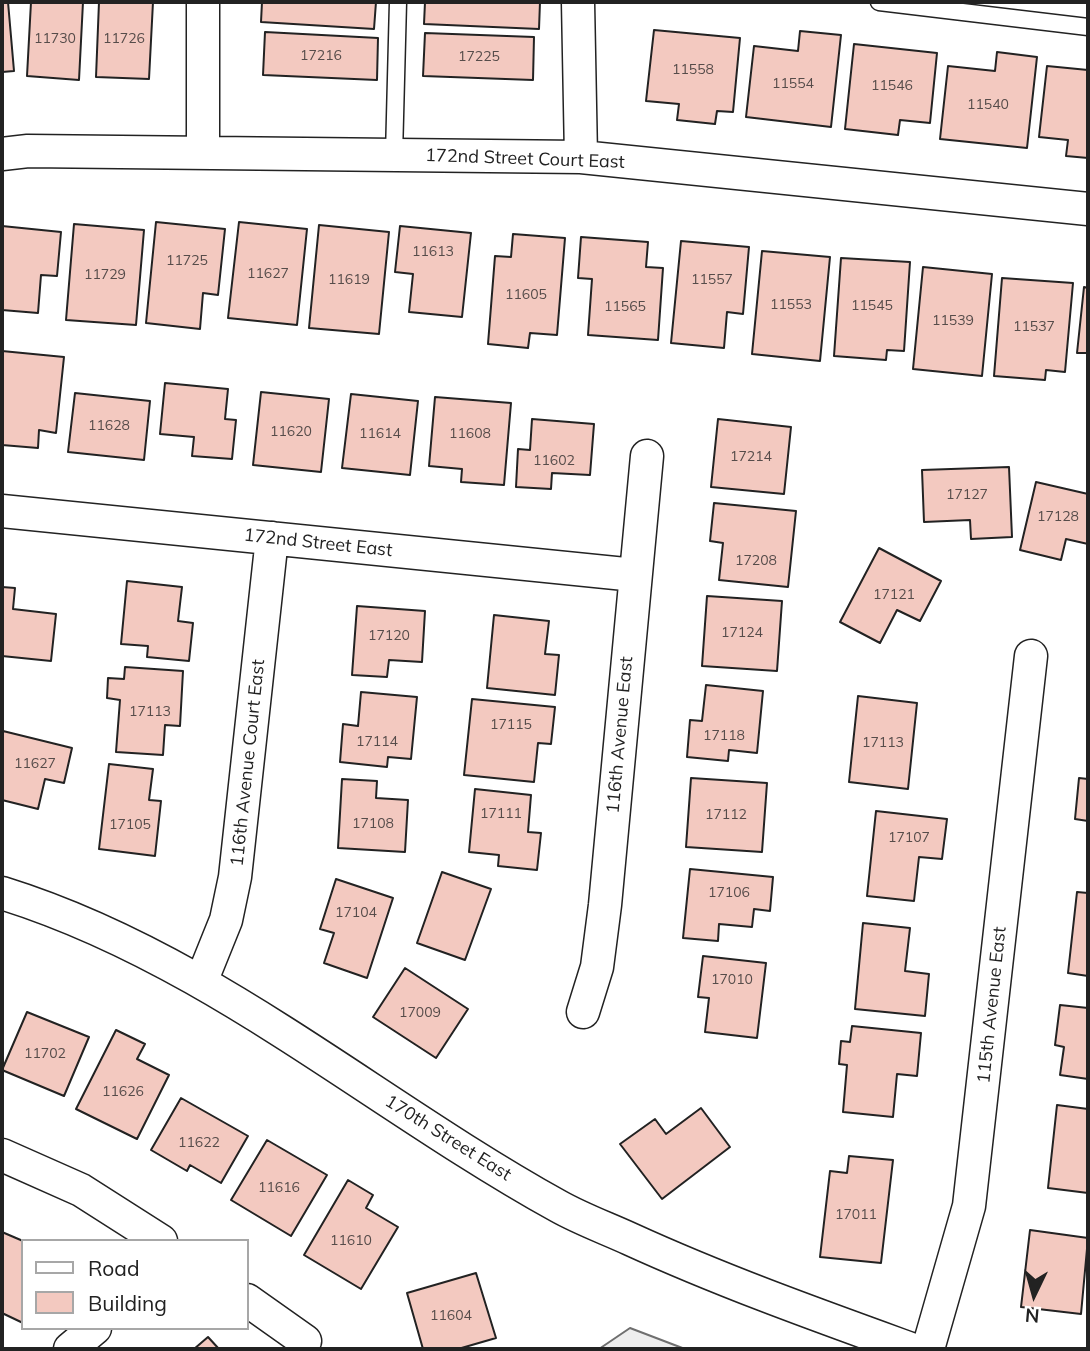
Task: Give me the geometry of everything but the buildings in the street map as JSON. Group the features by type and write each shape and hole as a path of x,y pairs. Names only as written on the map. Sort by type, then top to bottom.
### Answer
{"street":[{"path":"203,2 203,153"},
{"path":"578,2 581,157"},
{"name":"172nd Street Court East","path":"2,154 28,151 581,157 1088,209"},
{"name":"116th Avenue East","path":"583,1012 597,967 605,905 647,456"},
{"name":"172nd Street East","path":"2,511 635,575"},
{"name":"116th Avenue Court East","path":"201,982 226,920 235,877 272,538"},
{"name":"115th Avenue East","path":"928,1349 969,1206 1031,656"},
{"name":"170th Street East","path":"2,892 127,941 201,982 271,1023 326,1062 559,1207 707,1274 911,1349"},
{"path":"2,1155 81,1190 158,1239"},
{"path":"248,1301 305,1341"},
{"path":"70,1349 93,1330"}],"lane":[{"path":"394,155 398,2"},
{"path":"879,2 1088,27"}],"shaded area":[{"path":"630,1328 685,1349 599,1349"}]}
